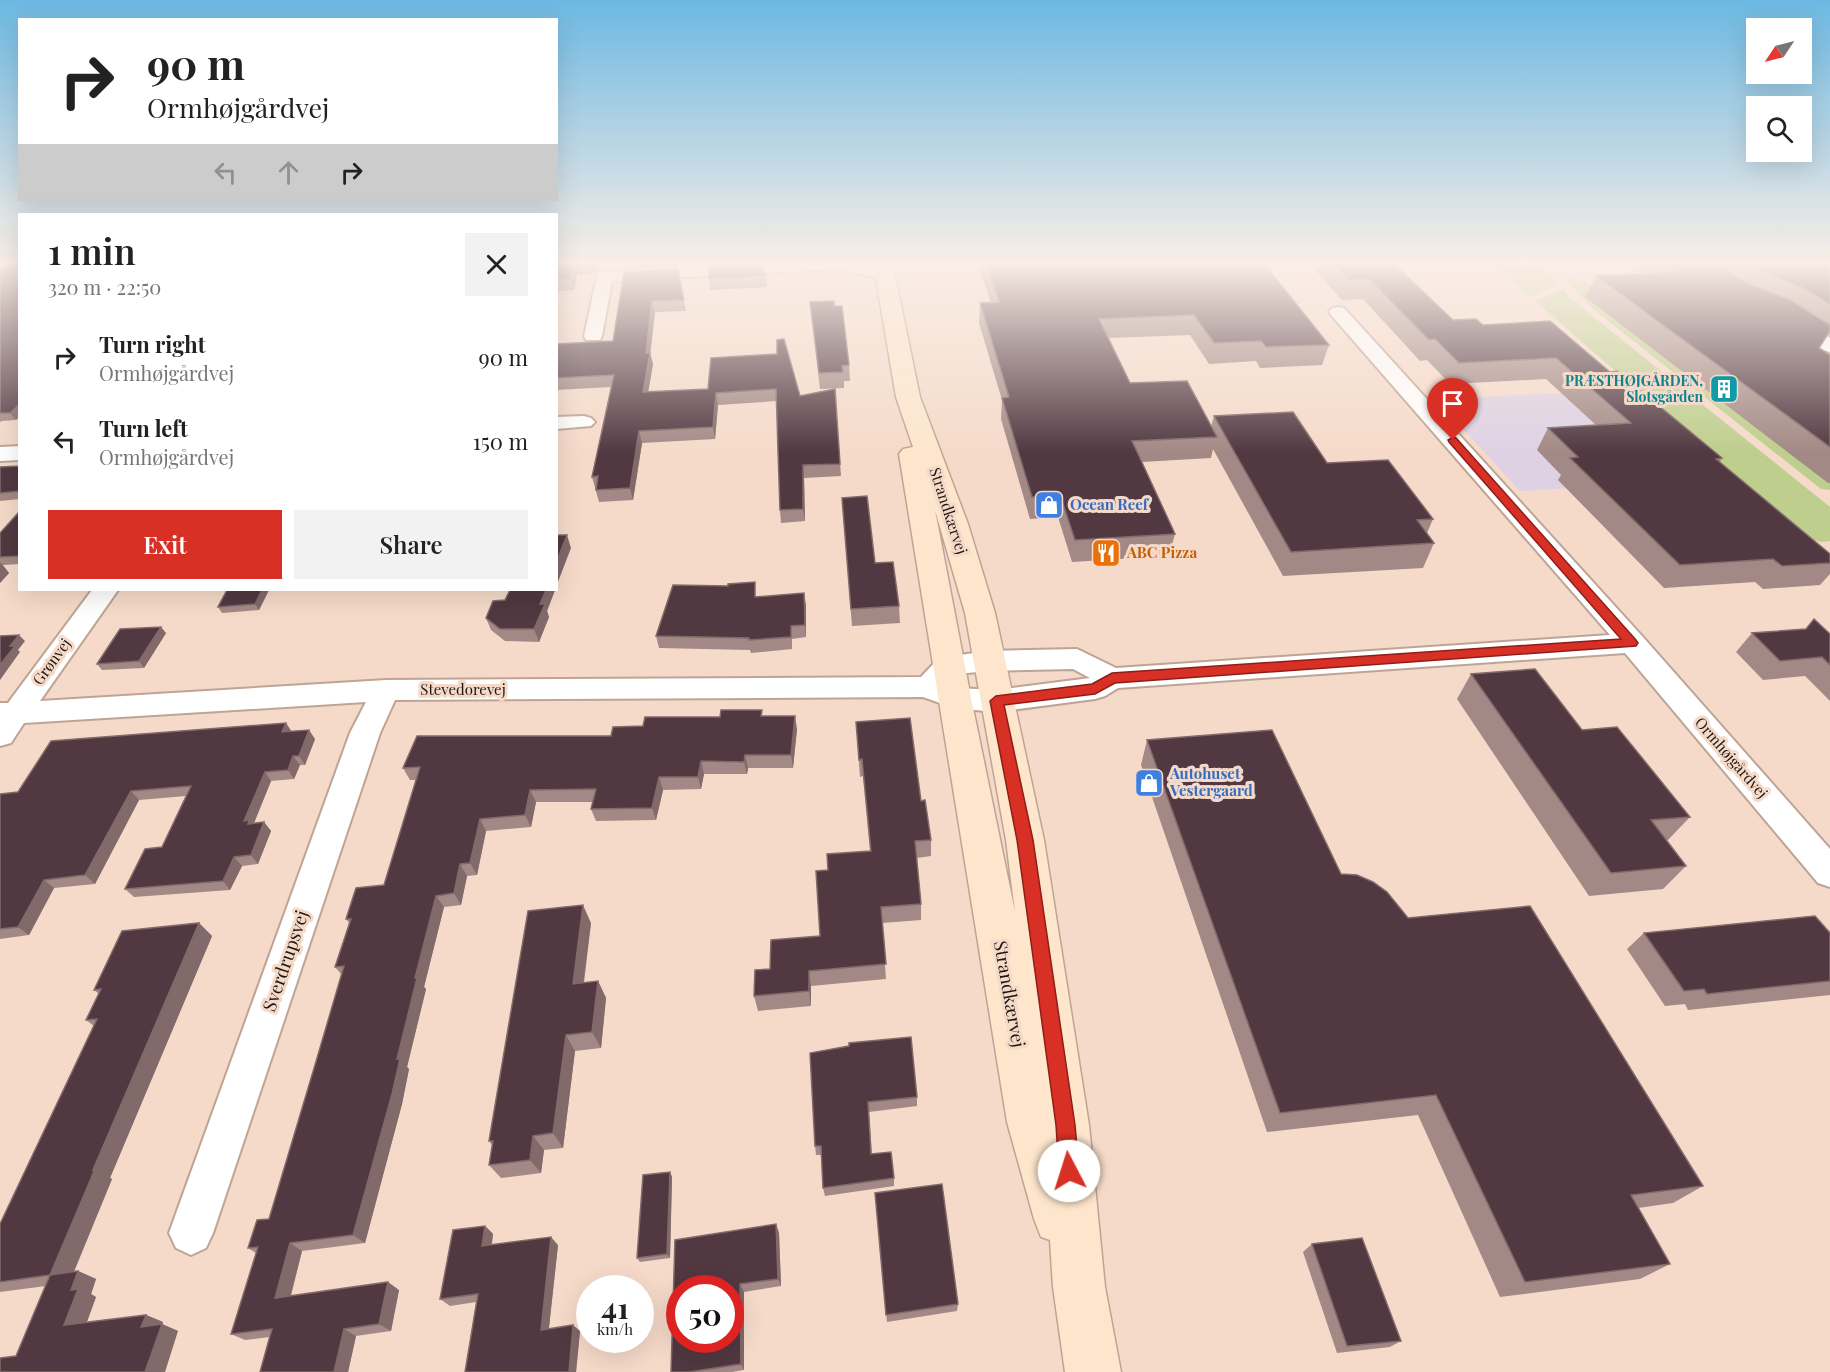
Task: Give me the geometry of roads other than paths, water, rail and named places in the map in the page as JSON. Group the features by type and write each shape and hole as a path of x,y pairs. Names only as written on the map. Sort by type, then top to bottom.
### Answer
{"main road":[{"name":"Strandkærvej","path":"894,325 908,397 954,524 980,613 963,683"},
{"name":"Strandkærvej","path":"908,397 905,418 963,683 1025,840 1065,1125 1079,1287 1093,1372"}],"street":[{"name":"Strandkærvej","path":"593,336 595,325"},
{"name":"Ormhøjgårdvej","path":"1350,325 1632,643 1830,873"},
{"path":"1796,325 1830,346"},
{"path":"558,423 584,422"},
{"path":"0,454 18,453"},
{"name":"Grønvej","path":"5,720 104,591"},
{"path":"963,683 1095,689 1112,678 1632,643"},
{"path":"963,683 1077,659 1112,678"},
{"name":"Stevedorevej","path":"5,720 386,690 963,683"},
{"name":"Sverdrupsvej","path":"191,1233 365,733 386,690"}],"place":[{"name":"PRÆSTHØJGÅRDEN, Slotsgården","path":"1724,389"},
{"name":"Ocean Reef","path":"1049,505"},
{"name":"ABC Pizza","path":"1106,553"},
{"name":"Autohuset Vestergaard","path":"1149,783"}]}
